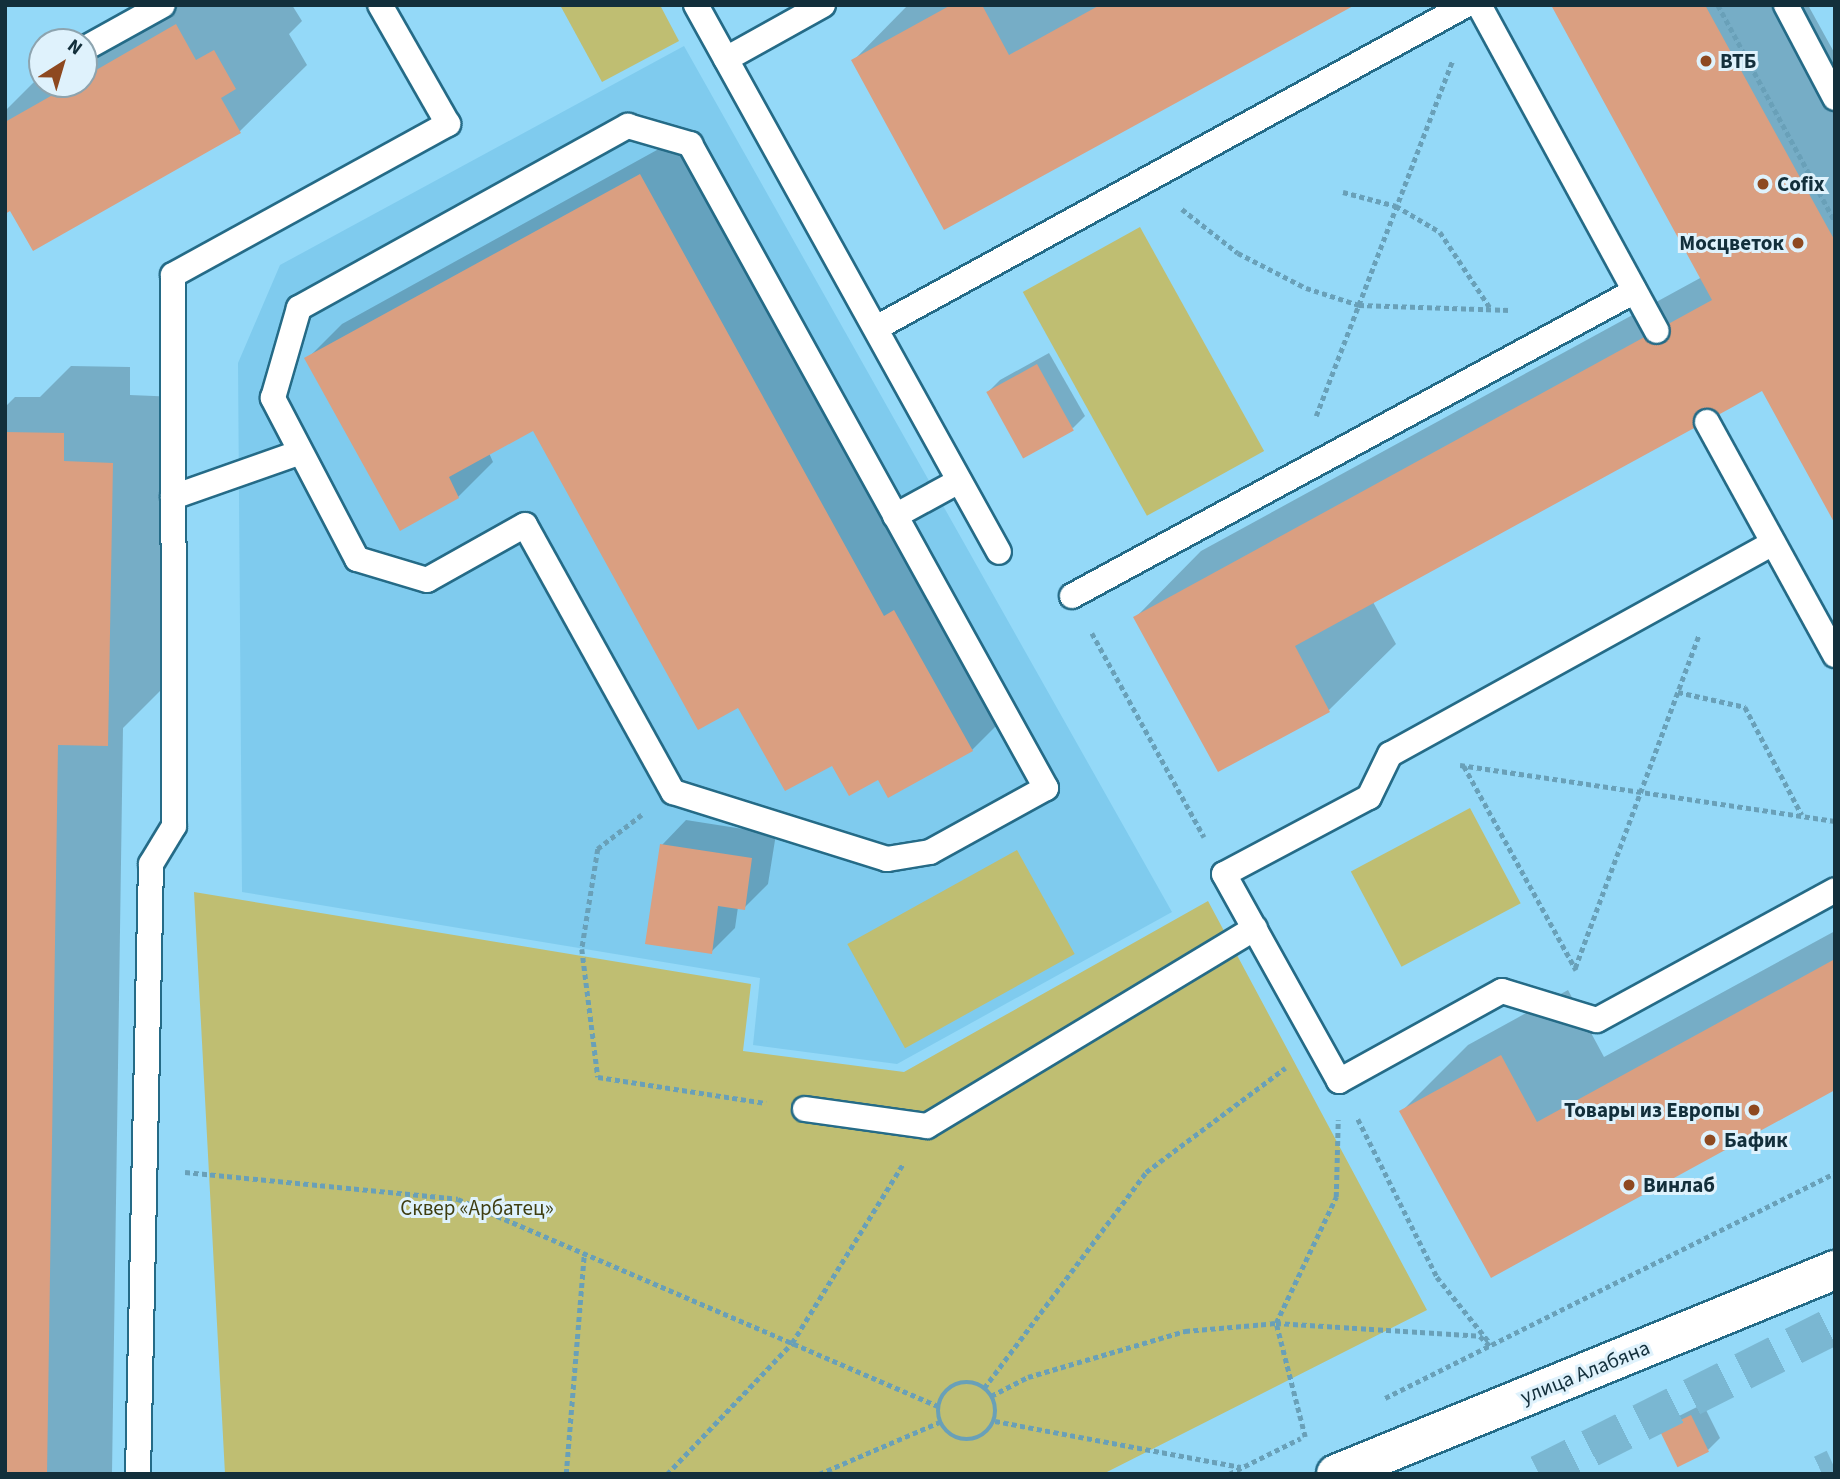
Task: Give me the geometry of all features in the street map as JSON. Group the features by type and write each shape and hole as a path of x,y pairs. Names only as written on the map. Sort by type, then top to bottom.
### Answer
{"main road":[{"name":"улица Алабяна","path":"1336,1474 1835,1270"}],"lane":[{"path":"98,41 163,5"},
{"path":"138,1474 151,864 174,827 173,275 447,124 380,5"},
{"path":"696,5 999,552"},
{"path":"726,59 823,5"},
{"path":"876,328 1466,5"},
{"path":"1479,5 1657,331"},
{"path":"1786,5 1835,98"},
{"path":"628,126 690,144 895,516 1046,788 930,852 887,859 673,792 525,525 427,580 357,559 298,453 273,398 299,308 628,126"},
{"path":"1072,596 1635,291"},
{"path":"1707,422 1835,654"},
{"path":"173,497 298,453"},
{"path":"895,516 959,481"},
{"path":"1773,543 1390,754 1369,797 1224,874 1339,1081 1502,991 1597,1020 1835,891"},
{"path":"805,1109 927,1126 1255,928"}],"path":[{"path":"1718,5 1835,221"},
{"path":"1293,475 1455,55"},
{"path":"1155,176 1189,218 1238,253 1306,288 1359,305 1517,310"},
{"path":"1343,192 1396,206 1440,232 1491,309"},
{"path":"1575,968 1722,570"},
{"path":"1072,596 1224,874"},
{"path":"1678,692 1745,708 1803,816"},
{"path":"1390,754 1835,821"},
{"path":"1464,765 1602,1018"},
{"path":"673,792 598,849 582,949 598,1077 805,1109"},
{"path":"984,1388 1146,1172 1318,1043"},
{"path":"1305,1437 1276,1323 1336,1197 1339,1081"},
{"path":"1339,1081 1437,1277 1490,1346"},
{"path":"667,1474 792,1343 927,1126"},
{"path":"145,1168 458,1199 938,1406"},
{"path":"1379,1401 1835,1172"},
{"path":"566,1474 584,1254"},
{"path":"991,1396 1028,1377 1185,1331 1276,1323 1480,1336 1490,1346"},
{"path":"961,1383 984,1388 991,1396 995,1420 979,1438 956,1438 940,1422 938,1406 951,1387 961,1383"},
{"path":"995,1420 1242,1468"},
{"path":"819,1474 940,1422"},
{"path":"1228,1474 1317,1431"}],"shaded area":[{"path":"684,46 1172,912 897,1064 753,1045 760,978 242,892 238,363 280,265"}],"green space":[{"path":"560,5 660,5 679,41 602,82"},
{"path":"1140,227 1264,451 1147,516 1023,292"},
{"path":"1470,808 1521,903 1402,967 1351,871"},
{"path":"1017,850 1075,954 905,1048 847,944"},
{"name":"Сквер «Арбатец»","path":"194,892 751,984 743,1051 904,1072 1208,901 1427,1310 1103,1474 225,1474"}],"building":[{"path":"951,5 982,5 1009,55 1100,5 1355,5 944,230 851,60"},
{"path":"1551,5 1705,5 1835,241 1835,524 1762,391 1295,646 1330,712 1218,772 1133,617 1712,300"},
{"path":"176,24 196,60 214,50 236,89 221,98 241,133 33,251 10,211 5,214 5,122 47,98 98,98 98,69"},
{"path":"640,174 884,616 894,610 973,751 888,798 878,780 849,796 832,766 785,791 738,708 698,730 533,431 449,477 459,498 400,531 304,358"},
{"path":"1037,364 1074,430 1023,459 986,392"},
{"path":"5,432 64,433 64,461 113,463 108,746 58,745 47,1474 5,1474"},
{"path":"660,844 752,858 745,910 718,906 712,954 645,944"},
{"path":"1835,959 1835,1090 1491,1278 1399,1111 1501,1055 1537,1122"},
{"path":"1691,1415 1709,1452 1678,1467 1660,1430"}],"tunnel":[{"path":"1539,1474 1835,1325"},
{"path":"1822,1474 1835,1468"}],"place":[{"name":"ВТБ","path":"1706,61"},
{"name":"Cofix","path":"1763,184"},
{"name":"Мосцветок","path":"1798,243"},
{"name":"Товары из Европы","path":"1754,1110"},
{"name":"Бафик","path":"1710,1140"},
{"name":"Винлаб","path":"1629,1185"}]}
